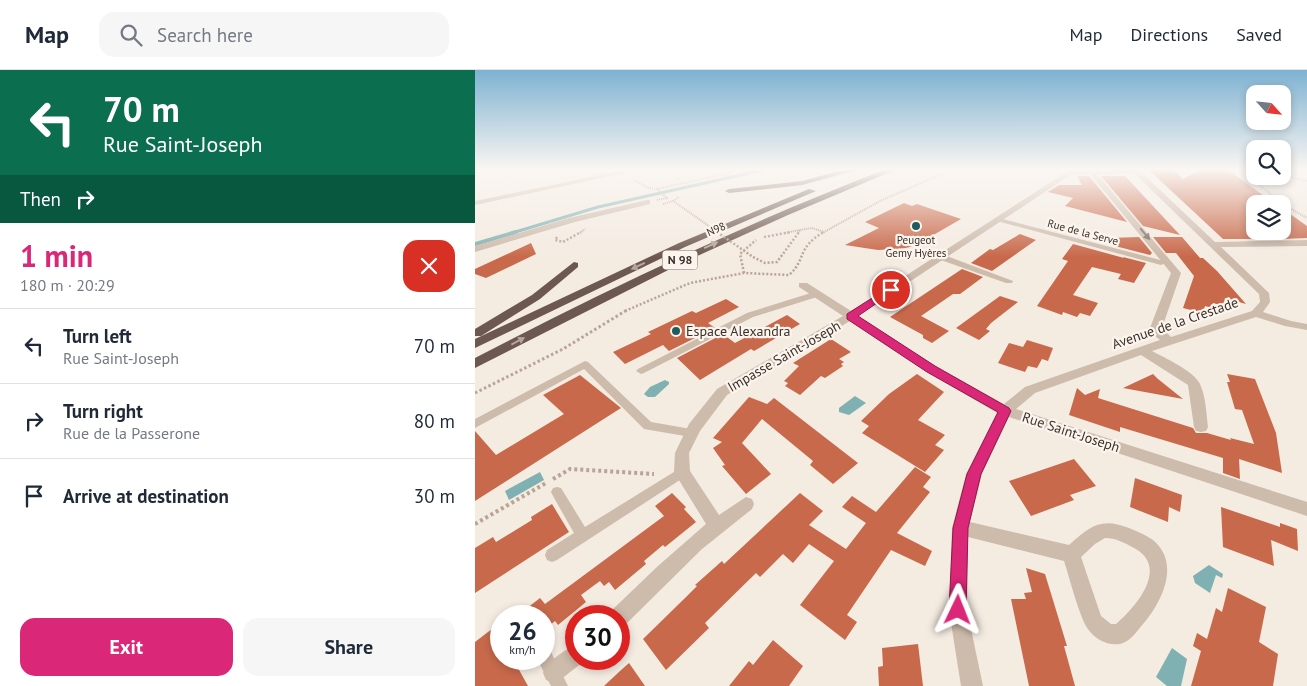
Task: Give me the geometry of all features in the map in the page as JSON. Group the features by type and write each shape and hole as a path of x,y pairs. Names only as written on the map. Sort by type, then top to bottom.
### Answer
{"highway":[{"name":"N 98","path":"475,344 682,245 793,199"},
{"name":"N98","path":"475,364 694,253 819,199"},
{"path":"475,334 536,297 574,265"}],"street":[{"path":"475,203 496,199"},
{"name":"Impasse Saint-Joseph","path":"682,472 682,453 691,433 722,392 851,316 1030,199"},
{"path":"1114,199 1176,272 1156,328 1158,333 1169,341"},
{"name":"Avenue de la Crestade","path":"1005,411 1030,390 1142,350 1256,313 1265,302 1263,293 1165,199"},
{"path":"475,249 572,220 647,202"},
{"path":"1213,245 1307,244"},
{"name":"Rue Saint-Joseph","path":"803,285 931,369 1005,411 1307,509"},
{"path":"1256,313 1289,324 1307,326"},
{"path":"1142,350 1170,368 1188,376 1194,384 1201,427"},
{"path":"972,686 958,610 960,528 974,474 1005,411"},
{"path":"682,472 716,525"},
{"path":"630,605 667,566 716,525 746,504"},
{"path":"960,528 1071,554"},
{"path":"1100,531 1115,531 1143,541 1157,558 1161,571 1154,595 1134,623 1120,634 1107,634 1094,622 1071,554 1100,531"},
{"path":"552,672 565,663"}],"lane":[{"name":"Rue de la Serve","path":"999,220 1161,263"},
{"path":"941,257 1009,281"},
{"path":"641,371 750,316 817,294"},
{"path":"475,424 585,364 648,426 691,433"},
{"path":"552,555 682,472"},
{"path":"557,492 583,536"}],"path":[{"path":"475,393 563,348 631,307 690,282 744,273 789,275 798,267 799,252 803,246 824,232 885,199"},
{"path":"1277,199 1307,218"},
{"path":"663,204 674,200 753,257 765,263 777,262 781,259 800,230"},
{"path":"744,273 740,262 740,254 747,246 767,236 811,228 824,232"},
{"path":"475,524 570,470 671,475 682,472"}],"water":[{"path":"665,380 669,384 655,397 648,397 644,394 650,387"},
{"path":"855,396 866,403 849,415 839,412 839,408"},
{"path":"540,472 544,480 509,500 505,491"},
{"path":"1209,565 1223,574 1222,578 1216,575 1210,593 1195,583 1193,576"},
{"path":"1172,648 1187,659 1181,686 1167,686 1156,677"}],"building":[{"path":"1072,199 1108,199 1127,222 1065,206"},
{"path":"1120,199 1146,199 1180,235 1143,226"},
{"path":"1180,199 1246,199 1246,239 1223,239"},
{"name":"Peugeot Gemy Hyères","path":"904,203 912,206 917,204 961,219 916,245 906,248 878,250 845,245 879,228 865,222"},
{"path":"1291,215 1307,226 1307,238 1291,239"},
{"path":"1020,234 1036,240 992,271 971,263 990,249 993,250"},
{"path":"1139,237 1152,253 1150,255 1115,246 1108,238"},
{"path":"1153,237 1182,237 1200,258 1203,258 1217,271 1246,304 1225,298 1223,306 1213,303 1212,308 1205,306 1203,313 1183,308 1194,276 1176,253 1166,253"},
{"path":"531,243 536,254 486,278 475,274 475,269"},
{"path":"1073,244 1146,263 1134,283 1118,279 1121,274 1092,267 1073,295 1098,303 1090,316 1080,313 1077,317 1063,312 1062,315 1037,306 1068,261 1062,259"},
{"path":"962,269 983,277 960,294 953,294 921,316 949,331 932,343 923,338 923,335 890,317"},
{"path":"1000,296 1018,302 991,323 986,329 990,331 979,340 956,328"},
{"name":"Espace Alexandra","path":"726,299 739,307 708,323 715,328 669,351 663,345 625,364 613,352 651,334 648,332 692,311 696,313"},
{"path":"787,315 800,324 754,351 751,349 700,380 677,358 723,334 735,343"},
{"path":"831,339 851,352 839,359 844,362 841,364 843,366 825,378 821,376 800,395 785,386 788,383 784,381 799,366 793,363"},
{"path":"1027,340 1053,348 1048,361 1042,359 1037,368 1028,366 1025,372 998,363 1009,343 1023,347"},
{"path":"917,374 944,392 918,420 945,435 935,445 944,450 925,472 862,433 869,426 861,421 889,394"},
{"path":"1153,374 1158,379 1183,399 1123,388"},
{"path":"1227,374 1255,379 1276,433 1282,473 1239,459 1240,479 1223,473 1223,458 1120,427 1120,432 1069,415 1077,388 1085,395 1100,389 1098,398 1193,428 1196,433 1207,433 1254,444 1242,410 1235,409 1227,382 1230,382"},
{"path":"580,375 621,408 475,501 475,431 496,455 564,414 543,395"},
{"path":"749,397 767,404 774,398 858,463 833,484 810,465 813,461 762,419 742,443 771,474 746,494 722,466 725,465 713,448 722,442 713,438"},
{"path":"1074,459 1096,486 1070,495 1074,500 1031,516 1009,481"},
{"path":"915,467 931,477 923,487 930,492 897,533 932,551 925,566 891,550 847,615 857,622 845,640 800,605 834,561 809,544 793,563 783,554 760,577 756,573 705,623 709,628 666,670 643,639 697,586 695,585 722,561 724,564 800,493 823,511 809,525 846,549 866,523 842,507 852,496 876,512"},
{"path":"1135,478 1182,495 1180,512 1169,507 1168,522 1130,507"},
{"path":"672,493 686,507 684,509 696,522 665,547 663,545 644,561 646,564 615,590 609,582 604,586 600,581 581,595 586,602 582,605 565,605 565,619 558,625 555,621 555,605 531,605 540,598 545,604 664,516 655,506"},
{"path":"552,504 569,532 475,593 475,548 493,537 496,542 532,520 531,517"},
{"path":"1221,507 1280,527 1280,523 1297,529 1298,551 1271,540 1274,566 1223,547"},
{"path":"1026,568 1045,574 1067,646 1064,646 1075,686 1029,686 1011,599 1026,599 1024,593 1032,592"},
{"path":"1228,588 1266,607 1259,642 1278,654 1273,686 1191,686 1201,651 1193,646 1197,633 1207,639 1216,608 1222,612"},
{"path":"490,630 490,670 519,670 528,686 475,686 475,642"},
{"path":"773,640 803,666 789,686 729,686 749,661 753,665"},
{"path":"918,644 923,686 879,686 878,667 883,666 882,648"},
{"path":"630,664 645,686 604,686 620,671 630,670"}],"waterway":[{"path":"512,233 598,207 635,199"},
{"path":"475,244 516,232"}],"place":[{"name":"Peugeot Gemy Hyères","path":"916,226"},
{"name":"Espace Alexandra","path":"676,331"}],"route":[{"path":"891,290 851,316 931,369 1005,411 974,474 960,528 958,610"}]}
